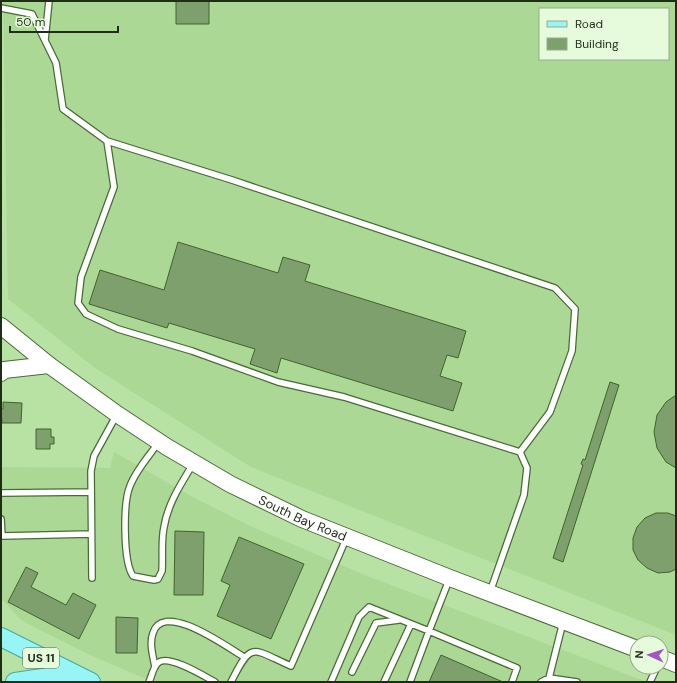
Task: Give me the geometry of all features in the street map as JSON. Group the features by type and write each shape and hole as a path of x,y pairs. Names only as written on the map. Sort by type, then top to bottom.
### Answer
{"main road":[{"name":"South Bay Road","path":"1,326 49,365 117,414 159,442 230,484 302,519 450,578 629,646"},
{"path":"1,373 4,370 49,365"},
{"name":"US 11","path":"1,637 86,680"},
{"path":"15,682 43,678 86,680"}],"lane":[{"path":"45,41 49,1"},
{"path":"1,8 32,14 56,63 63,109 107,141 232,180 555,288 575,309 572,351 550,412 520,452"},
{"path":"107,141 114,187 81,277 78,304 86,314 118,328 192,351 278,382 344,396 520,452 528,468 524,495 490,592"},
{"path":"92,578 91,471 94,456 117,414"},
{"path":"159,442 129,486 125,505 126,554 128,569 133,576 154,580 160,576 162,571 164,528 167,514 172,500 194,463"},
{"path":"1,493 90,492"},
{"path":"1,519 2,536 91,534"},
{"path":"231,682 244,657 251,652 259,652 291,666 347,537"},
{"path":"410,682 450,578"},
{"path":"331,682 359,617 369,607 518,668 512,682"},
{"path":"155,667 152,646 153,633 158,625 164,621 174,620 201,631 244,657"},
{"path":"352,672 376,622 400,620"},
{"path":"549,678 564,621"},
{"path":"384,682 410,624"},
{"path":"149,682 155,667 160,661 169,660 215,682"},
{"path":"541,682 549,678 577,682"}],"shaded area":[{"path":"3,1 676,1 676,635 251,467 95,368 8,299"},
{"path":"114,452 189,495 250,526 362,574 647,682 153,682 90,655 20,619 1,598 1,467 110,468"}],"building":[{"path":"176,1 209,1 209,24 176,24"},
{"path":"178,242 278,273 283,257 310,265 305,281 466,331 458,358 447,355 440,376 462,383 453,411 281,358 277,373 250,364 255,349 169,323 167,328 89,304 100,270 164,290"},
{"path":"610,382 619,385 563,562 553,558 583,465 581,464 583,459 585,460"},
{"path":"676,395 676,468 666,462 657,448 654,432 657,415 666,402"},
{"path":"3,402 22,403 21,423 2,423 1,409 3,409"},
{"path":"36,429 51,429 51,437 54,437 54,444 50,444 50,449 36,449"},
{"path":"656,513 668,513 676,516 676,569 670,572 658,573 647,568 638,560 633,550 633,538 637,527 645,518"},
{"path":"175,531 204,532 203,595 174,595"},
{"path":"239,537 304,564 271,639 217,616 230,585 221,581"},
{"path":"26,567 38,573 31,587 66,605 73,593 96,605 79,639 8,602"},
{"path":"116,617 138,618 137,653 116,653"},
{"path":"441,655 503,682 429,682"}]}
